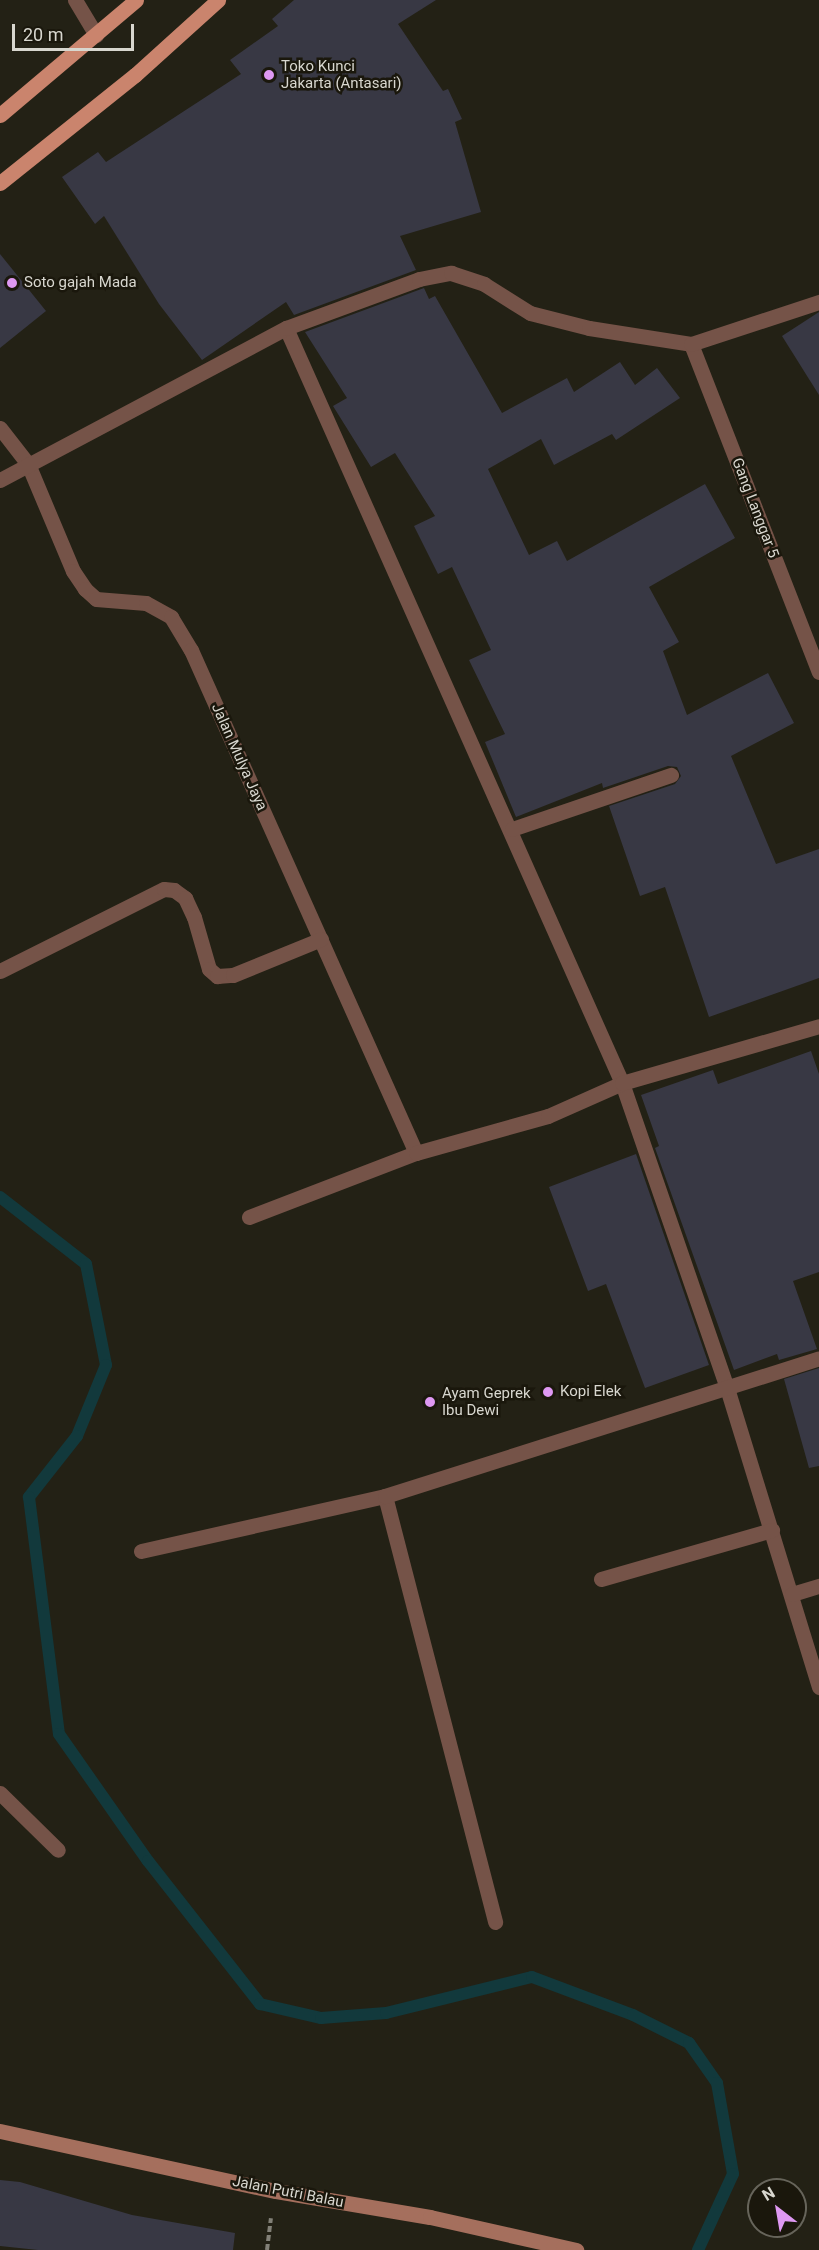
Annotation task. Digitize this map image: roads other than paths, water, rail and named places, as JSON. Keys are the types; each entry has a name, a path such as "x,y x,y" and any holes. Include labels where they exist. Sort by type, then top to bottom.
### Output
{"main road":[{"path":"0,115 136,0"},
{"path":"0,183 95,108 218,0"},
{"name":"Jalan Putri Balau","path":"0,2131 276,2191 430,2217 576,2250"}],"street":[{"path":"75,0 96,35"},
{"path":"0,480 286,328 419,279 451,273 484,284 530,313 589,328 691,344 819,302"},
{"path":"286,328 512,829 622,1083 727,1388 819,1688"},
{"name":"Gang Langgar 5","path":"691,344 819,672"},
{"name":"Jalan Mulya Jaya","path":"0,428 27,464 73,571 85,589 96,599 146,603 171,617 191,650 416,1153"},
{"path":"512,829 671,775"},
{"path":"0,971 164,890 174,890 185,898 194,917 209,969 216,976 233,975 321,939"},
{"path":"249,1217 416,1153 548,1116 622,1083 819,1026"},
{"path":"141,1551 385,1496 819,1358"},
{"path":"385,1496 495,1922"},
{"path":"601,1579 772,1530"},
{"path":"792,1594 819,1586"},
{"path":"0,1793 58,1851"}],"waterway":[{"path":"0,1197 86,1264 106,1365 77,1436 29,1497 59,1734 148,1861 260,2004 321,2018 386,2013 532,1977 633,2015 689,2043 717,2083 733,2174 698,2250"}],"place":[{"name":"Toko Kunci Jakarta (Antasari)","path":"269,75"},
{"name":"Soto gajah Mada","path":"12,283"},
{"name":"Kopi Elek","path":"548,1392"},
{"name":"Ayam Geprek Ibu Dewi","path":"430,1402"}]}
